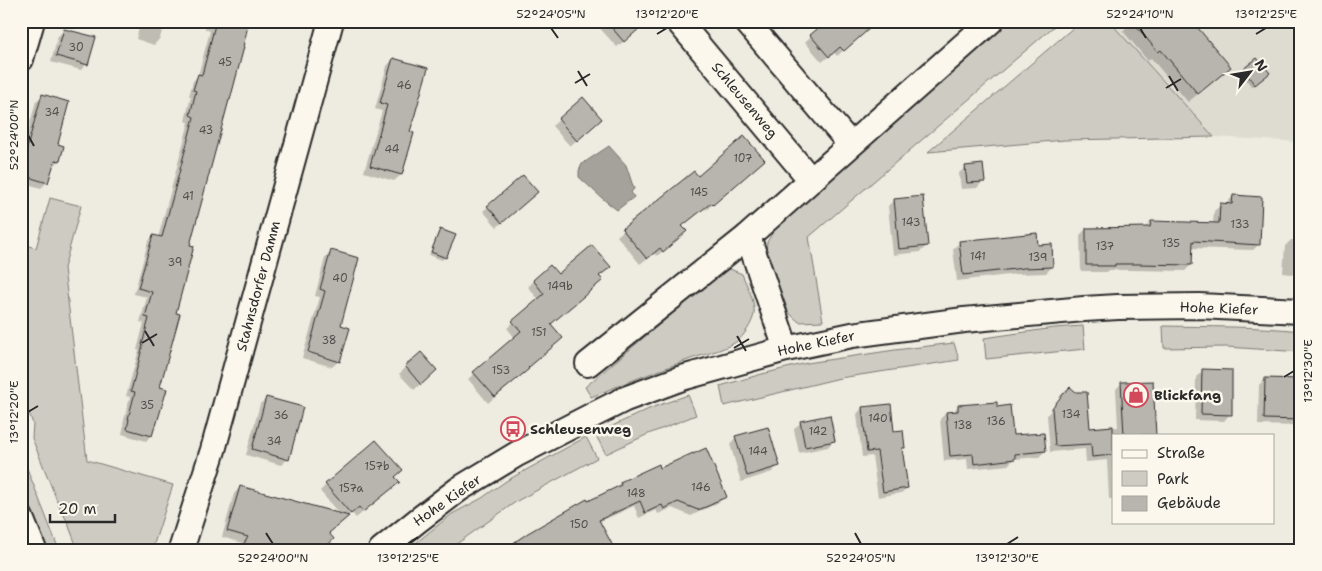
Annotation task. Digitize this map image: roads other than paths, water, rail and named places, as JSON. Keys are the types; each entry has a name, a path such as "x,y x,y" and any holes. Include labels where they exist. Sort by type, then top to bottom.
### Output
{"street":[{"path":"21,58 32,21"},
{"name":"Stahnsdorfer Damm","path":"181,550 213,450 331,21"},
{"name":"Schleusenweg","path":"678,21 811,180"},
{"path":"746,21 850,144"},
{"path":"588,364 748,236 991,21"},
{"path":"748,236 786,349"},
{"name":"Hohe Kiefer","path":"381,550 459,490 517,454 593,415 625,400 682,378 786,349 852,335 936,323 1084,309 1199,306 1301,311"},
{"path":"21,518 34,550"}],"place":[{"name":"Blickfang","path":"1136,395"},
{"name":"Schleusenweg","path":"513,429"}]}
